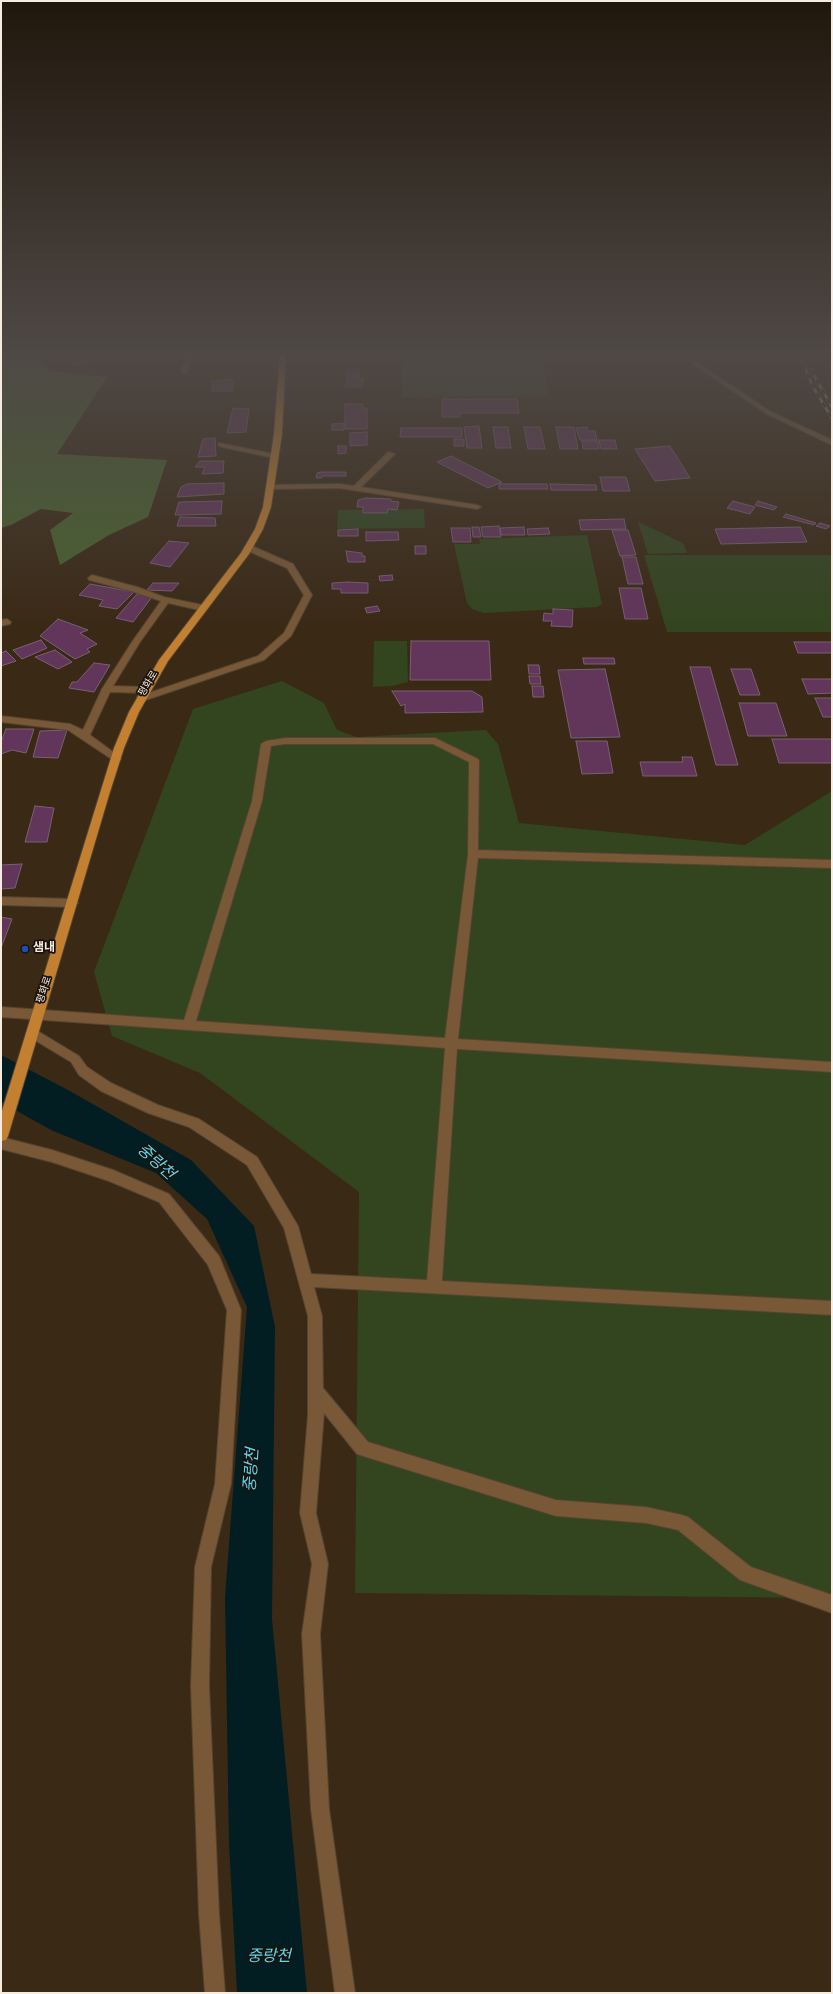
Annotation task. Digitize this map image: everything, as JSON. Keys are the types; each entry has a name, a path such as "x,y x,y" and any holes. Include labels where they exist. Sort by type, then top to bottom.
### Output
{"main road":[{"name":"평화로","path":"4,1118 32,1033 116,759 134,712 145,690 164,660 234,570 259,529 267,507 275,446"},
{"path":"1,1136 4,1118"}],"street":[{"path":"227,446 274,456"},
{"path":"356,488 391,454"},
{"path":"270,486 340,486 477,507"},
{"path":"140,699 261,658 288,634 308,595 290,566 248,548"},
{"path":"92,578 134,589 166,600 204,608"},
{"path":"85,736 107,689 136,642 166,600"},
{"path":"107,689 145,690"},
{"path":"1,719 70,727 116,759"},
{"path":"188,1026 257,801 266,744 285,741 435,741 474,761 473,854 451,1044 434,1286"},
{"path":"473,854 832,864"},
{"path":"1,901 72,903"},
{"path":"1,1012 37,1016 451,1044 832,1067"},
{"path":"32,1033 75,1059 83,1071 106,1087 153,1109 194,1123 252,1161 291,1226 315,1316 316,1415 308,1513 320,1564 311,1634 320,1809 345,1993"},
{"path":"1,1144 52,1156 113,1176 164,1198 214,1261 234,1310 223,1484 203,1567 200,1686 209,1914 215,1993"},
{"path":"306,1280 832,1308"},
{"path":"315,1390 363,1448 556,1508 646,1515 682,1523 746,1574 832,1604"}],"green space":[{"path":"1,446 62,446 57,454 167,460 148,517 109,535 60,565 50,530 73,513 41,509 11,525 1,528"},
{"path":"424,509 425,528 337,529 338,510"},
{"path":"638,522 683,543 687,553 648,554"},
{"path":"587,535 602,604 597,607 484,613 472,609 467,603 454,544 480,544 479,539"},
{"path":"644,555 832,555 832,632 667,632"},
{"path":"374,641 407,641 408,682 392,686 373,687"},
{"path":"282,681 324,703 337,730 357,737 486,730 498,744 519,823 745,845 832,791 832,1598 355,1593 359,1192 200,1073 112,1036 94,972 193,709"}],"water":[{"name":"중랑천","path":"1,1055 68,1090 191,1160 254,1226 275,1327 272,1619 307,1993 237,1993 229,1844 225,1597 247,1307 207,1219 156,1173 51,1130 1,1102"}],"building":[{"path":"201,446 215,446 216,456 198,457"},
{"path":"338,446 346,446 346,453 338,454"},
{"path":"467,446 482,446 482,448 467,448"},
{"path":"496,446 511,446 511,448 496,448"},
{"path":"527,446 544,446 545,449 528,449"},
{"path":"559,446 577,446 578,449 560,449"},
{"path":"583,446 599,446 599,449 583,449"},
{"path":"600,446 616,446 617,449 601,449"},
{"path":"670,446 690,478 655,481 635,449"},
{"path":"451,456 502,482 488,488 437,462"},
{"path":"200,461 224,461 223,473 202,474 205,467 195,467"},
{"path":"346,472 346,476 323,476 321,478 316,478 317,473"},
{"path":"600,477 626,477 630,491 603,491"},
{"path":"224,483 224,494 177,497 181,487 187,484"},
{"path":"499,484 547,484 548,489 499,489"},
{"path":"550,484 596,485 597,490 551,490"},
{"path":"366,498 391,499 391,501 399,502 397,510 388,509 387,513 363,513 363,507 357,507 358,500"},
{"path":"222,501 221,514 175,515 179,502"},
{"path":"733,501 755,507 750,514 727,508"},
{"path":"758,501 777,507 774,510 755,505"},
{"path":"786,514 816,523 814,525 783,517"},
{"path":"180,517 215,518 216,526 177,526"},
{"path":"624,519 626,529 581,530 579,520"},
{"path":"820,523 830,526 826,529 816,526"},
{"path":"499,526 501,537 483,537 481,527"},
{"path":"472,527 479,527 481,537 473,537"},
{"path":"524,527 525,535 501,535 500,528"},
{"path":"800,527 807,542 721,544 715,529"},
{"path":"451,528 470,528 471,542 453,542"},
{"path":"548,528 550,534 528,535 527,529"},
{"path":"358,529 358,536 338,536 338,530"},
{"path":"612,530 628,530 636,555 620,556"},
{"path":"366,532 398,532 399,540 366,541"},
{"path":"169,541 189,543 170,567 150,563"},
{"path":"415,546 426,546 426,554 415,554"},
{"path":"346,551 362,553 362,556 365,556 365,562 348,562"},
{"path":"622,557 636,557 643,584 628,584"},
{"path":"392,575 393,580 380,581 379,576"},
{"path":"153,583 179,583 172,591 147,590"},
{"path":"332,583 368,583 368,593 341,593 341,589 332,589"},
{"path":"90,584 134,592 117,609 99,606 103,600 79,595"},
{"path":"619,588 641,588 648,619 625,619"},
{"path":"137,594 152,597 133,622 116,618"},
{"path":"377,606 380,611 367,613 365,608"},
{"path":"553,609 573,610 572,627 551,626 552,621 543,621 544,613 553,614"},
{"path":"58,619 88,630 80,633 97,644 87,649 90,652 75,659 40,636"},
{"path":"41,640 47,648 22,659 13,650"},
{"path":"411,641 489,641 491,680 410,680"},
{"path":"794,642 832,642 832,653 798,653"},
{"path":"55,650 72,662 58,669 35,657"},
{"path":"6,651 16,661 1,666 1,653"},
{"path":"583,658 614,658 615,664 584,664"},
{"path":"94,663 110,665 94,692 69,688 72,682 77,682"},
{"path":"528,665 539,665 540,674 529,674"},
{"path":"690,667 710,667 738,765 716,765"},
{"path":"605,669 620,737 571,738 558,670"},
{"path":"731,669 751,669 760,695 740,695"},
{"path":"529,676 540,676 541,684 530,684"},
{"path":"802,679 832,679 832,693 808,694"},
{"path":"532,686 543,686 544,697 533,697"},
{"path":"392,691 472,691 482,697 483,712 405,713 405,704 401,706"},
{"path":"815,698 832,698 832,717 823,717"},
{"path":"739,703 776,703 787,736 748,736"},
{"path":"6,729 34,729 26,753 12,750 1,754 1,742"},
{"path":"67,730 58,758 33,757 40,731"},
{"path":"772,739 832,739 832,763 779,763"},
{"path":"576,741 607,741 613,773 582,774"},
{"path":"682,757 692,757 697,776 643,776 640,762 683,762"},
{"path":"35,806 54,808 47,842 25,842"},
{"path":"22,864 15,888 1,889 1,865"},
{"path":"1,917 12,919 1,948"}],"place":[{"name":"샘내","path":"25,949"}]}
